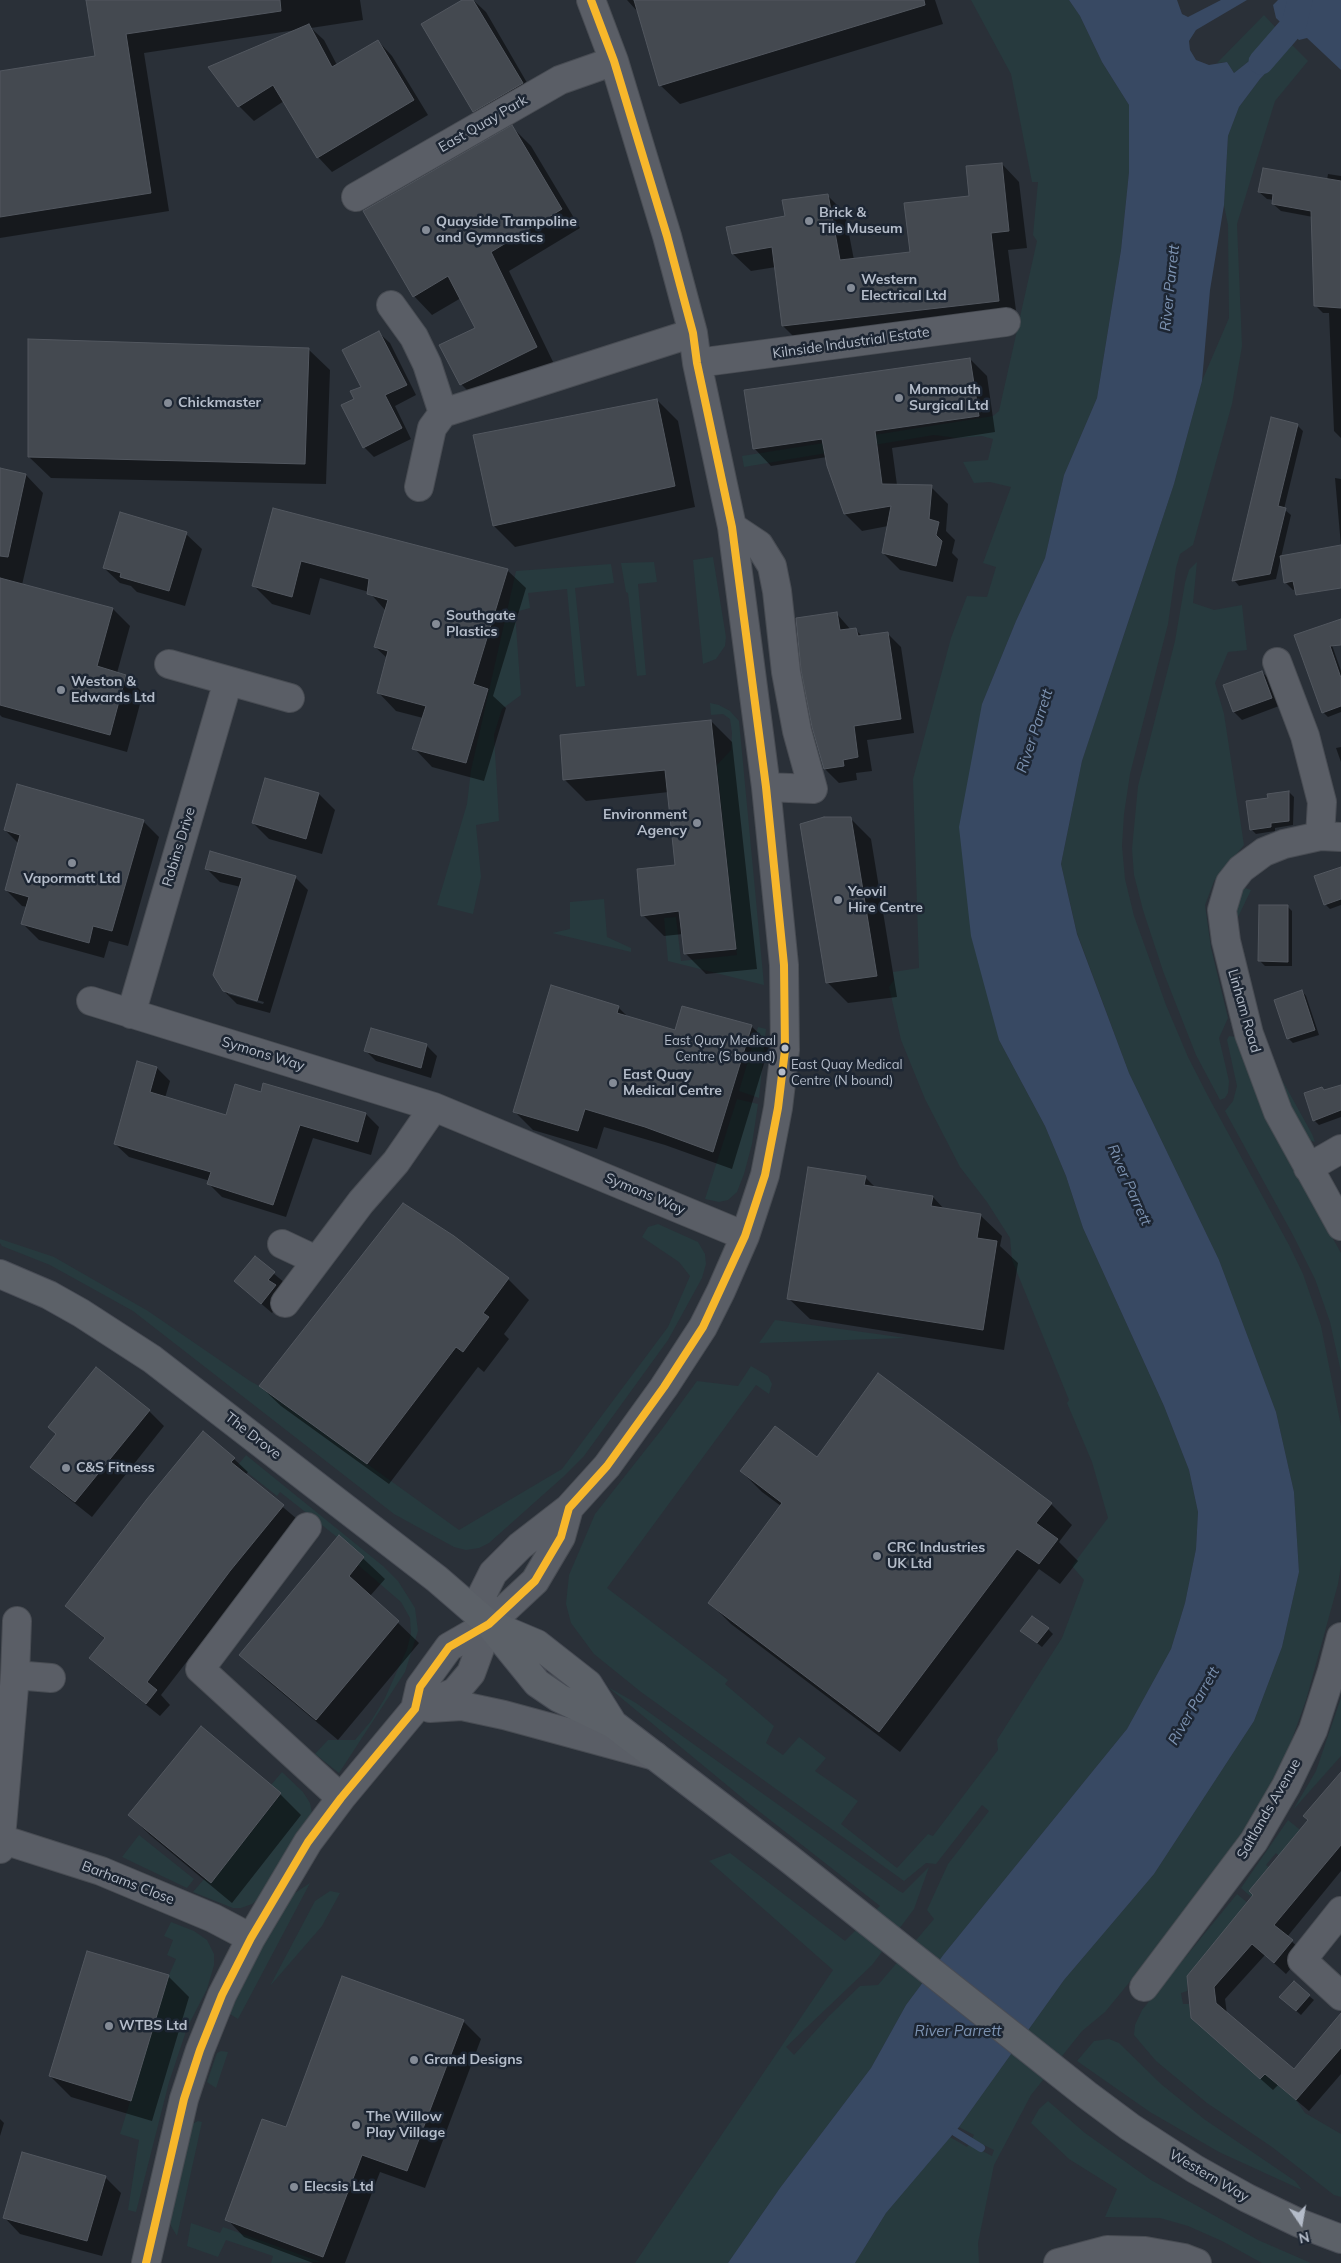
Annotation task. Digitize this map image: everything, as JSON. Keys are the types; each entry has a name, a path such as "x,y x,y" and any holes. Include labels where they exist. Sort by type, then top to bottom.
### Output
{"main road":[{"name":"The Drove","path":"0,1274 73,1308 111,1330 152,1359 429,1572 489,1624 536,1684 559,1698 613,1724 857,1914"},
{"name":"Western Way","path":"857,1914 1086,2095 1164,2150 1223,2185 1298,2223 1341,2239"}],"street":[{"path":"489,1624 482,1595 492,1573 520,1546 569,1508 607,1466 664,1387 703,1327 722,1291 745,1236 765,1175 778,1108 785,1050 784,965 766,788 732,528 697,363 693,333 667,236 614,62 591,0"},
{"name":"East Quay Park","path":"356,197 560,80 614,62"},
{"path":"391,305 414,337 427,364 443,413"},
{"name":"Kilnside Industrial Estate","path":"697,363 1006,322"},
{"path":"420,487 432,428 443,413 693,333"},
{"path":"732,528 759,545 772,566 777,591 786,672 797,731 813,789 766,788"},
{"name":"Linham Road","path":"1277,662 1305,736 1330,836 1284,844 1264,852 1241,869 1230,883 1222,910 1226,942 1248,1034 1278,1112 1341,1226"},
{"path":"169,664 290,698"},
{"name":"Robins Drive","path":"130,1014 228,681"},
{"name":"Symons Way","path":"91,1001 434,1107 745,1236"},
{"path":"286,1303 316,1260 361,1202 396,1162 434,1107"},
{"path":"1308,1168 1341,1149"},
{"path":"282,1244 316,1260"},
{"path":"146,2263 184,2099 200,2050 222,1995 251,1938 308,1842 341,1798 415,1709 420,1686 449,1647 489,1624 535,1581 561,1537 569,1508"},
{"path":"307,1527 200,1669 341,1798"},
{"name":"Barhams Close","path":"17,1621 15,1675 1,1844 101,1871 213,1918 251,1938"},
{"name":"Saltlands Avenue","path":"1144,1987 1254,1841 1286,1786 1313,1730 1341,1637"},
{"path":"15,1675 51,1678"},
{"path":"415,1709 462,1706 504,1714 655,1756"},
{"path":"1341,1911 1302,1960 1341,1996"},
{"path":"1058,2263 1106,2250 1144,2251 1184,2258 1197,2263"}],"green space":[{"path":"971,0 1069,0 1080,16 1102,62 1129,105 1129,172 1121,250 1097,398 1064,475 1045,558 1016,621 982,704 999,1040 1045,1126 1066,1176 1083,1228 1164,1406 1189,1470 1198,1512 1196,1549 1185,1603 1171,1649 1127,1729 944,1954 906,2005 871,2068 780,2188 728,2263 635,2263 833,1970 709,1861 730,1853 845,1941 880,1906 751,1805 608,1687 636,1703 899,1891 903,1893 929,1867 914,1909 872,1965 786,2047 794,2055 829,2016 860,1986 878,1985 934,1919 927,1910 948,1864 989,1811 982,1805 936,1864 926,1863 904,1881 641,1692 594,1654 571,1623 566,1604 569,1575 595,1514 697,1381 738,1386 751,1366 768,1376 772,1384 769,1394 756,1385 607,1588 728,1680 725,1684 774,1726 766,1743 783,1755 799,1737 826,1758 815,1771 858,1801 841,1824 897,1868 928,1834 933,1836 998,1750 997,1740 1062,1638 1084,1580 1072,1566 1108,1518 1092,1462 1067,1403 1069,1400 1012,1260 1010,1238 987,1202 960,1167 925,1099 901,1040 889,987 894,980 893,972 919,968 913,779 951,638 967,596 987,597 996,567 983,563 1011,487 990,482 974,483 963,462 988,460 993,439 982,436 956,438 934,435 744,467 742,456 993,416 999,411 1037,241 1033,235 1038,182 1032,182 1011,74"},
{"path":"1264,15 1277,29 1258,54 1234,73 1227,62 1217,63"},
{"path":"1292,45 1308,61 1275,101 1237,224 1242,346 1232,404 1193,545 1180,554 1176,568 1168,624 1130,774 1124,814 1122,846 1125,879 1134,916 1166,1005 1188,1057 1209,1098 1289,1245 1303,1274 1321,1326 1341,1426 1341,1565 1338,1584 1306,1700 1281,1770 1253,1818 1156,1950 1105,2012 1082,2031 1031,2095 994,2165 978,2243 979,2263 855,2263 886,2213 950,2137 967,2147 969,2144 992,2156 994,2150 972,2139 974,2135 959,2127 1064,1980 1154,1874 1254,1721 1282,1647 1299,1572 1294,1492 1276,1412 1219,1260 1129,1073 1077,933 1061,864 1082,761 1174,484 1202,381 1229,318 1228,225 1224,205 1228,136 1239,107 1260,79"},
{"path":"713,557 726,637 725,646 716,659 703,664 693,560"},
{"path":"654,562 657,582 638,584 646,675 637,676 628,593 626,592 621,563"},
{"path":"1197,562 1193,603 1214,610 1242,605 1247,650 1228,652 1215,683 1224,714 1244,845 1214,881 1205,905 1211,948 1228,1018 1219,1038 1229,1081 1228,1093 1225,1098 1220,1100 1196,1055 1163,971 1143,910 1134,875 1132,849 1138,786 1175,641 1185,583 1189,570"},
{"path":"611,564 614,583 575,588 585,686 576,687 567,589 528,593 530,608 515,612 521,695 502,709 494,735 499,821 476,825 481,877 473,914 437,905 467,804 471,770 516,571"},
{"path":"710,703 730,711 739,721 764,985 668,961 664,918 676,917 681,961 737,955 717,765 731,750 732,733 730,719 723,714 711,715"},
{"path":"1242,887 1251,890 1238,917 1237,932 1233,904"},
{"path":"604,899 607,937 631,948 631,952 552,933 570,929 570,902"},
{"path":"758,1027 766,1029 759,1098 739,1091"},
{"path":"1229,1036 1236,1037 1274,1130 1341,1253 1341,1372 1330,1322 1315,1279 1225,1111 1233,1101 1237,1086 1227,1040"},
{"path":"1276,1069 1315,1142 1309,1140 1295,1121"},
{"path":"737,1099 758,1104 752,1144 744,1174 737,1192 728,1200 719,1202 705,1199"},
{"path":"658,1224 698,1242 705,1254 706,1264 702,1278 668,1340 584,1456 489,1543 479,1548 466,1550 454,1547 394,1514 133,1311 50,1265 2,1246 0,1243 0,1239 54,1257 148,1311 259,1386 459,1530 562,1469 668,1327 690,1276 679,1262 642,1237 648,1227"},
{"path":"775,1320 906,1338 759,1343"},
{"path":"246,1455 383,1566 398,1581 415,1608 418,1631 405,1672 339,1773 315,1754 328,1740 355,1740 371,1721 385,1698 407,1649 411,1633 410,1618 401,1602 358,1565 364,1557 339,1535 337,1537 280,1492 277,1496 238,1465"},
{"path":"1341,1698 1341,1756 1293,1810 1316,1771"},
{"path":"282,1772 303,1792 310,1803 312,1813 259,1898 252,1904 241,1908 233,1908 193,1892 205,1878 211,1883 281,1794 271,1785"},
{"path":"1288,1820 1332,1856 1330,1858 1279,1856 1276,1853 1266,1865 1269,1867 1249,1891 1281,1917 1278,1920 1241,1888"},
{"path":"139,1835 194,1879 187,1888 122,1857"},
{"path":"310,1883 238,2019 230,2014 230,2012 263,1945 292,1895"},
{"path":"330,1891 340,1893 322,1926 270,1986 315,1901"},
{"path":"1237,1894 1275,1926 1273,1928 1245,1905 1187,1976 1187,1991 1181,1993 1183,2004 1189,2004 1191,2018 1260,2079 1265,2074 1296,2100 1305,2113 1341,2134 1341,2197 1334,2195 1272,2147 1207,2103 1156,2061 1134,2035 1135,2025 1142,2010"},
{"path":"171,1922 194,1931 207,1940 214,1954 214,1965 207,1989 187,2028 169,2082 136,2212 128,2210 139,2140 120,2134 169,1975 176,1959 167,1955 173,1940 164,1936"},
{"path":"1109,2039 1119,2043 1161,2084 1204,2119 1295,2181 1302,2190 1219,2152 1150,2112 1077,2061 1094,2041"},
{"path":"221,2051 228,2052 216,2088 207,2082 217,2053"},
{"path":"1048,2101 1085,2133 1151,2180 1258,2240 1311,2263 1262,2263 1222,2241 1188,2226 1160,2218 1105,2217 1117,2189 1069,2159 1031,2123 1039,2109"},
{"path":"198,2121 202,2122 177,2236 171,2226 170,2217 192,2124"},
{"path":"191,2223 220,2233 223,2227 321,2262 271,2263 273,2256 226,2240 218,2257 187,2246"}],"water":[{"name":"River Parrett","path":"1069,0 1177,0 1182,14 1188,17 1221,0 1247,0 1196,30 1189,41 1190,50 1196,60 1209,65 1227,62 1234,73 1258,54 1277,29 1292,45 1260,79 1239,107 1228,136 1224,205 1210,290 1202,381 1174,484 1082,761 1061,864 1077,934 1129,1073 1219,1260 1276,1412 1294,1492 1299,1572 1282,1647 1254,1721 1154,1874 1064,1980 959,2127 886,2213 855,2263 728,2263 780,2188 871,2068 906,2005 944,1954 1127,1729 1171,1649 1185,1603 1196,1549 1198,1512 1189,1470 1164,1406 1083,1228 1066,1176 1045,1126 999,1040 971,936 959,827 982,704 1016,621 1045,558 1064,475 1097,398 1121,250 1129,172 1129,105 1102,62 1080,16"},
{"path":"1278,0 1341,0 1341,70 1307,38 1299,40 1276,18 1273,5"}],"building":[{"path":"86,0 280,0 281,11 126,34 151,193 0,217 0,71 95,56"},
{"path":"462,0 473,0 523,83 473,112 421,24"},
{"path":"634,0 924,0 925,5 659,86"},
{"path":"309,24 332,67 378,40 414,100 317,158 273,85 238,107 208,67"},
{"path":"512,125 562,209 491,252 537,347 460,385 439,345 475,328 448,276 413,297 363,211"},
{"path":"1002,163 1009,231 991,233 999,301 782,326 772,247 732,254 726,227 785,216 782,200 828,194 840,260 910,252 904,203 969,196 966,166"},
{"path":"1263,168 1341,181 1341,308 1314,306 1311,211 1272,204 1273,194 1258,192"},
{"path":"379,331 407,385 385,395 402,428 363,448 341,405 354,399 350,391 361,387 342,350"},
{"name":"Chickmaster","path":"28,339 309,348 305,464 28,457"},
{"path":"970,358 979,416 875,431 882,484 932,485 929,519 939,522 936,535 942,541 936,566 882,553 891,506 844,514 827,466 822,439 753,449 744,390"},
{"path":"657,399 675,486 493,526 473,435"},
{"path":"1271,417 1298,424 1278,506 1286,508 1270,574 1232,581"},
{"path":"0,468 26,474 8,557 0,556"},
{"path":"273,508 508,569 473,684 488,689 466,763 412,749 426,706 377,693 388,651 374,647 388,600 367,594 369,579 301,561 292,597 252,586"},
{"path":"120,512 187,532 169,591 120,577 121,573 103,568"},
{"path":"1341,545 1341,588 1296,595 1293,581 1284,583 1280,556"},
{"path":"0,578 113,608 97,666 126,675 110,735 0,705"},
{"path":"837,612 840,630 856,628 858,636 888,632 901,719 854,726 858,757 843,760 844,766 824,769 812,727 801,670 796,618"},
{"path":"1341,619 1341,645 1330,646 1341,678 1341,706 1322,713 1294,635"},
{"path":"1262,671 1272,698 1233,712 1223,685"},
{"name":"Environment Agency","path":"711,720 736,949 684,954 679,911 641,916 637,869 675,865 665,770 563,780 560,735"},
{"path":"265,778 319,793 306,839 252,823"},
{"name":"Vapormatt Ltd","path":"17,784 144,820 112,931 93,926 89,943 21,924 29,897 5,890 20,835 4,830"},
{"path":"1289,791 1289,821 1271,823 1271,827 1250,830 1246,801 1268,798 1267,794"},
{"name":"Yeovil Hire Centre","path":"824,817 851,817 877,976 826,983 800,824"},
{"path":"210,851 296,876 257,1001 223,991 213,975 242,878 205,869"},
{"path":"1341,867 1341,899 1324,905 1314,876"},
{"path":"1259,905 1288,905 1288,962 1258,961"},
{"name":"East Quay Medical Centre","path":"551,985 619,1006 617,1013 675,1030 682,1006 752,1025 713,1152 645,1127 585,1109 578,1131 513,1112"},
{"path":"1302,990 1315,1030 1287,1039 1274,1000"},
{"path":"371,1028 427,1044 421,1068 364,1051"},
{"path":"137,1061 157,1067 150,1092 226,1115 235,1084 261,1092 263,1083 366,1113 358,1142 300,1125 273,1205 207,1184 211,1172 114,1144"},
{"path":"1341,1085 1341,1110 1313,1121 1304,1093 1322,1087 1324,1090"},
{"path":"808,1167 866,1176 864,1185 933,1196 931,1206 981,1214 977,1238 997,1241 983,1330 787,1299"},
{"path":"403,1203 454,1236 509,1278 483,1313 489,1317 463,1352 456,1347 367,1464 259,1386"},
{"path":"255,1256 275,1272 268,1280 276,1285 261,1304 234,1281"},
{"path":"96,1367 150,1410 75,1502 30,1467 56,1434 48,1427"},
{"name":"CRC Industries UK Ltd","path":"878,1373 1052,1503 1036,1523 1058,1539 1039,1564 1017,1549 879,1732 708,1603 782,1503 740,1471 775,1426 817,1457"},
{"path":"203,1431 235,1458 231,1462 284,1505 230,1571 147,1682 157,1690 146,1704 89,1658 105,1638 65,1606 147,1499"},
{"path":"339,1535 364,1557 349,1576 399,1621 316,1720 239,1655"},
{"path":"1032,1616 1049,1628 1037,1643 1020,1631"},
{"path":"201,1726 281,1793 211,1883 128,1815"},
{"path":"1341,1772 1341,1845 1274,1925 1293,1940 1274,1963 1252,1944 1214,1987 1216,2003 1294,2069 1341,2013 1341,2048 1296,2100 1265,2074 1260,2079 1191,2018 1187,1976 1253,1895 1249,1891 1308,1820 1303,1816"},
{"name":"WTBS Ltd","path":"87,1951 169,1975 131,2101 49,2076"},
{"path":"342,1976 464,2020 407,2171 362,2155 323,2257 225,2220 262,2119 286,2127"},
{"path":"1294,1981 1310,1995 1296,2011 1279,1997"},
{"path":"22,2152 106,2176 87,2241 3,2218"}],"waterway":[{"path":"1261,62 1294,24 1300,0"},
{"path":"955,2132 981,2148"}],"transit line":[{"path":"146,2263 184,2099 200,2050 222,1995 251,1938 308,1842 341,1798 415,1709 420,1687 449,1647 489,1624 535,1581 561,1537 569,1508 607,1466 664,1387 703,1327 745,1236 765,1175 778,1108 785,1050 784,965 766,787 732,527 697,363 693,333 667,236 614,61 591,0"}],"place":[{"name":"Brick & Tile Museum","path":"809,221"},
{"name":"Quayside Trampoline and Gymnastics","path":"426,230"},
{"name":"Western Electrical Ltd","path":"851,288"},
{"name":"Monmouth Surgical Ltd","path":"899,398"},
{"name":"Chickmaster","path":"168,403"},
{"name":"Southgate Plastics","path":"436,624"},
{"name":"Weston & Edwards Ltd","path":"61,690"},
{"name":"Environment Agency","path":"697,823"},
{"name":"Vapormatt Ltd","path":"72,863"},
{"name":"Yeovil Hire Centre","path":"838,900"},
{"name":"East Quay Medical Centre (S bound)","path":"785,1048"},
{"name":"East Quay Medical Centre (N bound)","path":"782,1072"},
{"name":"East Quay Medical Centre","path":"613,1083"},
{"name":"C&S Fitness","path":"66,1468"},
{"name":"CRC Industries UK Ltd","path":"877,1556"},
{"name":"WTBS Ltd","path":"109,2026"},
{"name":"Grand Designs","path":"414,2060"},
{"name":"The Willow Play Village","path":"356,2125"},
{"name":"Elecsis Ltd","path":"294,2187"}]}
